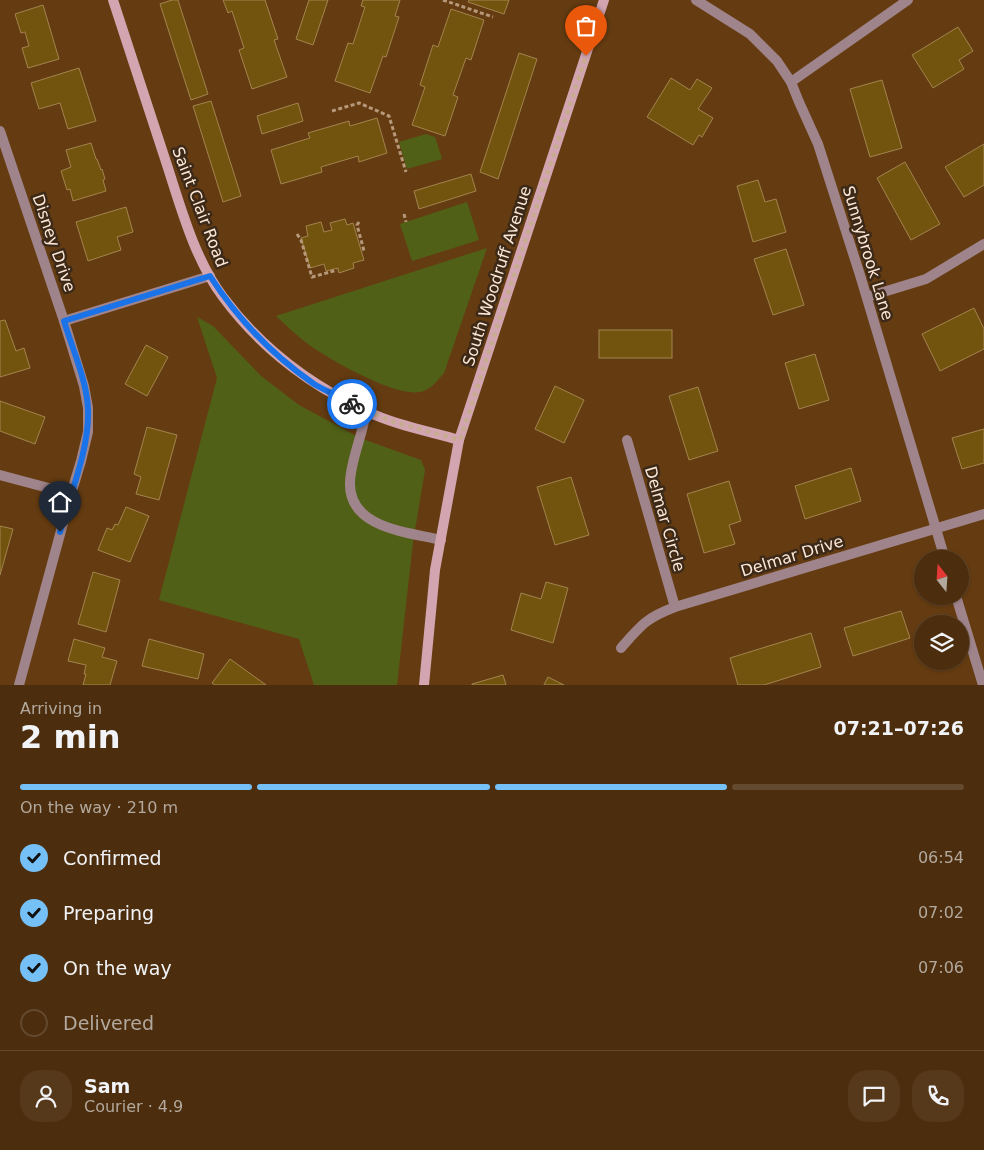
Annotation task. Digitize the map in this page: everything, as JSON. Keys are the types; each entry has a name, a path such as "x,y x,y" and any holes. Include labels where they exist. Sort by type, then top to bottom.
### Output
{"main road":[{"name":"Saint Clair Road","path":"113,0 180,205 210,276 222,296 282,360 316,384 366,411 394,422 460,440"},
{"name":"South Woodruff Avenue","path":"424,685 435,570 460,440 604,0"}],"street":[{"name":"Sunnybrook Lane","path":"696,0 750,34 777,61 791,82 818,144 867,297 942,550"},
{"path":"791,82 908,0"},
{"name":"Disney Drive","path":"0,131 64,321 84,386 88,408 88,432 81,461 19,685"},
{"path":"867,297 926,279 984,244"},
{"path":"64,321 210,276"},
{"path":"366,411 350,482 351,499 372,522 441,540"},
{"name":"Delmar Circle","path":"627,440 675,607"},
{"path":"0,475 71,494"},
{"name":"Delmar Drive","path":"622,648 643,622 658,613 984,514"},
{"path":"959,605 983,685"}],"path":[{"path":"443,0 492,17"},
{"path":"332,111 360,103 389,116 406,172"},
{"path":"404,214 406,222"},
{"path":"360,222 357,225 364,251"},
{"path":"297,234 301,240 312,277 337,270"}],"green space":[{"path":"426,134 435,137 442,159 407,169 399,142"},
{"path":"467,202 479,240 412,261 400,224"},
{"path":"487,248 444,373 434,385 424,391 409,392 395,389 363,376 308,344 276,316"},
{"path":"197,317 213,326 261,376 299,405 360,438 421,460 425,470 413,542 397,685 314,685 299,639 159,600 217,378"}],"building":[{"path":"178,0 208,94 191,100 160,4"},
{"path":"223,0 265,0 278,39 274,40 287,77 252,89 239,50 244,48 232,11 228,13"},
{"path":"309,0 328,0 313,45 296,39"},
{"path":"363,0 400,0 395,16 399,17 386,57 383,56 370,93 335,81 348,43 353,44 365,7 361,6"},
{"path":"469,0 509,0 504,14 468,2"},
{"path":"43,5 59,59 28,68 22,48 29,46 25,32 21,33 15,14"},
{"path":"451,9 484,20 471,60 466,58 453,95 458,97 445,136 412,125 425,87 420,85 433,45 438,47"},
{"path":"958,27 973,51 959,60 964,69 933,88 912,55"},
{"path":"519,53 537,59 498,179 480,172"},
{"path":"79,68 96,121 68,129 60,103 39,109 31,83"},
{"path":"671,78 690,90 697,79 712,88 698,109 713,118 702,137 699,135 693,145 647,117"},
{"path":"882,80 902,148 870,157 850,89"},
{"path":"211,101 241,196 223,202 193,106"},
{"path":"298,103 303,121 262,134 257,116"},
{"path":"377,118 387,153 359,162 358,156 321,167 322,172 281,184 271,150 310,138 308,133 349,121 350,126"},
{"path":"91,143 96,159 102,169 106,191 73,201 70,189 67,190 61,171 71,167 66,150"},
{"path":"984,144 984,185 964,197 945,167"},
{"path":"905,162 940,224 911,240 877,178"},
{"path":"471,174 476,191 419,209 414,191"},
{"path":"758,180 765,202 776,199 786,232 753,242 737,186"},
{"path":"126,207 133,232 117,237 121,250 88,261 76,222"},
{"path":"345,219 347,225 353,223 364,260 353,263 354,268 339,273 338,268 326,271 324,264 310,268 301,238 308,236 306,226 321,222 324,232 332,230 330,223"},
{"path":"786,249 804,305 773,315 754,259"},
{"path":"974,308 984,329 984,349 940,371 922,334"},
{"path":"5,320 16,351 24,348 30,368 0,377 0,321"},
{"path":"599,330 672,330 672,358 599,358"},
{"path":"146,345 168,357 147,396 125,384"},
{"path":"815,354 829,400 799,409 785,363"},
{"path":"555,386 584,400 564,443 535,429"},
{"path":"698,387 718,451 689,460 669,396"},
{"path":"0,401 45,417 35,444 0,431"},
{"path":"147,427 177,435 159,500 136,494 141,477 134,474"},
{"path":"984,429 984,463 962,469 952,438"},
{"path":"851,468 861,501 805,519 795,486"},
{"path":"571,477 589,535 555,545 537,487"},
{"path":"729,481 741,521 729,525 735,544 704,553 687,494"},
{"path":"126,507 149,516 130,562 98,550 107,528 112,530 115,524 118,525"},
{"path":"0,526 13,529 0,575"},
{"path":"93,572 120,580 106,632 78,624"},
{"path":"546,582 568,588 553,643 511,630 521,593 541,599"},
{"path":"901,611 910,638 853,656 844,628"},
{"path":"811,633 821,667 764,685 738,685 730,658"},
{"path":"74,639 105,648 102,657 117,661 110,685 83,685 86,665 68,661"},
{"path":"149,639 204,654 198,679 142,666"},
{"path":"230,659 266,685 215,685 212,683"},
{"path":"503,675 506,685 472,685 472,684"},
{"path":"548,677 564,685 544,685"}],"way so far":[{"path":"352,404 394,422 460,440 482,368 586,56"}],"route":[{"path":"60,532 88,432 88,408 84,386 64,321 210,276 222,296 262,341 282,360 316,384 352,404"}]}
